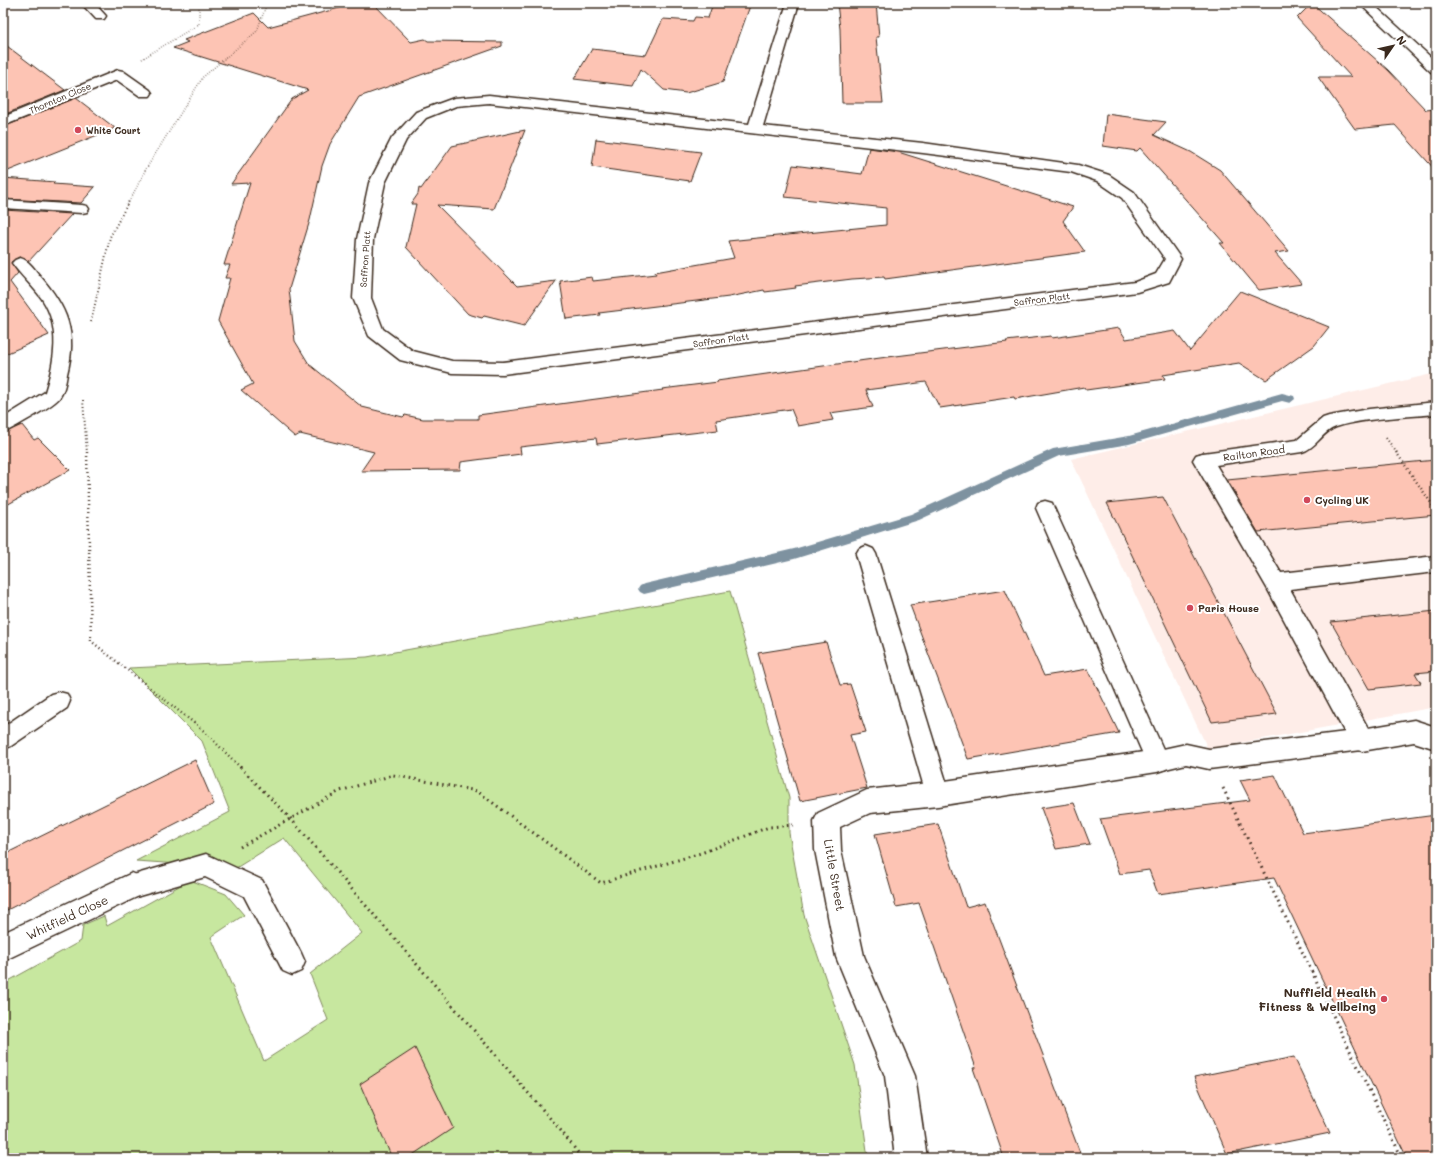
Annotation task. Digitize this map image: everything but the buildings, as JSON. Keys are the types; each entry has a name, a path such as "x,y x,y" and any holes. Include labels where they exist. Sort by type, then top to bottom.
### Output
{"street":[{"path":"755,129 793,3"},
{"path":"1365,3 1436,69"},
{"path":"118,74 144,93"},
{"name":"Thornton Close","path":"3,122 118,74"},
{"name":"Saffron Platt","path":"489,99 755,129 923,148 1073,168 1103,178 1128,196 1173,259 1163,278 1137,287 820,326 503,368 452,367 407,356 375,332 362,298 365,239 377,183 399,138 421,115 454,102 489,99"},
{"name":"Railton Road","path":"1203,460 1275,582 1362,740"},
{"path":"1275,582 1436,564"},
{"path":"1362,740 1414,731 1436,738"},
{"path":"827,821 867,802 938,794 1157,761"},
{"name":"Little Street","path":"827,821 828,850 850,957 900,1076 911,1158"},
{"name":"Whitfield Close","path":"3,947 132,886"}],"lane":[{"path":"87,3 100,16"},
{"path":"3,204 82,209"},
{"path":"3,426 52,395 63,362 63,330 52,301 20,263"},
{"name":"Railton Road","path":"1203,460 1302,446 1328,422 1369,415 1436,408"},
{"path":"1045,508 1157,761 1186,754 1209,759 1362,740"},
{"path":"866,554 938,794"},
{"path":"3,739 59,701"},
{"path":"132,886 206,865 253,888 292,962"}],"path":[{"path":"118,74 199,24 199,3"},
{"path":"89,329 110,237 146,169 203,77 257,30 266,3"},
{"path":"83,397 89,472 91,641 204,731 291,819 562,1132 582,1158"},
{"path":"1369,415 1436,510"},
{"path":"1209,759 1402,1158"},
{"path":"206,865 340,791 393,775 476,791 601,883 701,853 769,827 827,821"}],"shaded area":[{"path":"1436,373 1436,707 1208,749 1071,459"}],"green space":[{"path":"730,591 789,798 789,833 804,915 855,1065 868,1158 3,1158 3,984 81,941 83,925 104,916 107,926 190,880 226,894 244,915 211,937 264,1061 328,1020 310,974 362,933 284,838 236,868 136,861 230,812 202,741 129,668 367,657"}],"waterway":[{"path":"644,589 794,554 915,517 1057,452 1129,440 1282,397 1290,399"}],"place":[{"name":"White Court","path":"78,130"},
{"name":"Cycling UK","path":"1307,500"},
{"name":"Paris House","path":"1190,608"},
{"name":"Nuffield Health Fitness & Wellbeing","path":"1384,999"}]}
